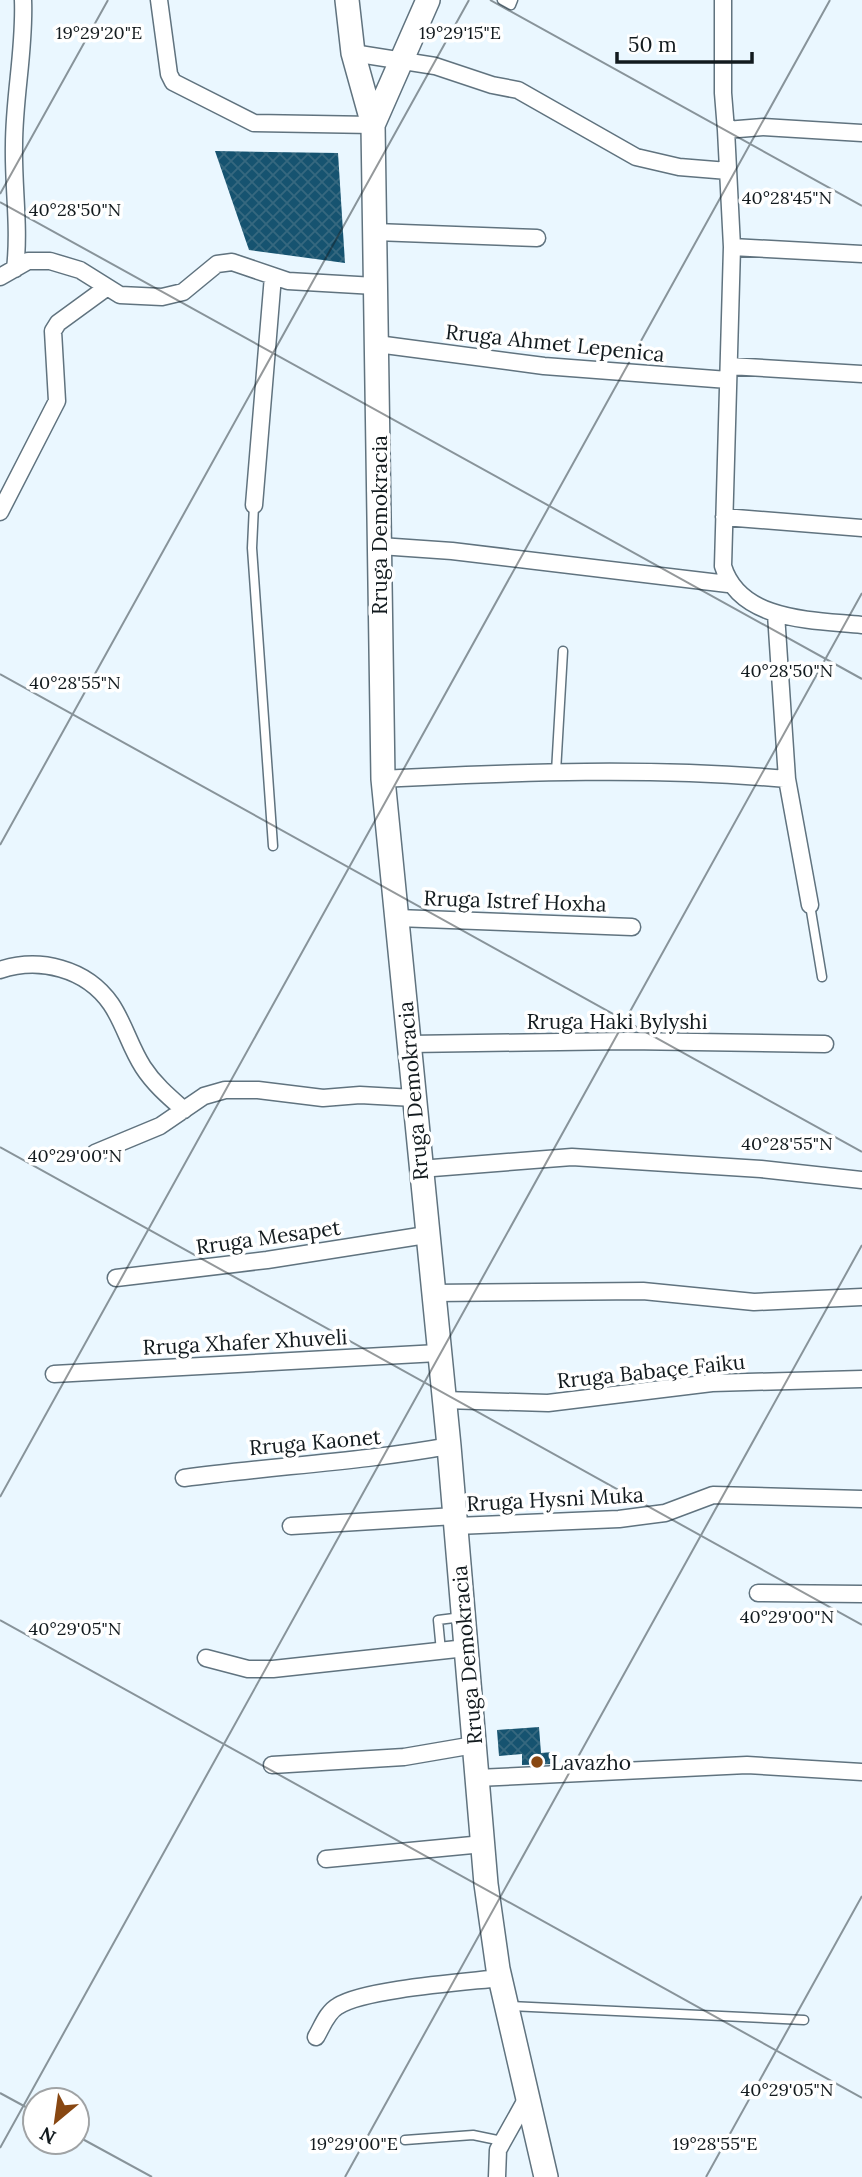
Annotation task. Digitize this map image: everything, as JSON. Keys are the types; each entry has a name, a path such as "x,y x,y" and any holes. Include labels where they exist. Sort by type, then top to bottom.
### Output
{"main road":[{"name":"Rruga Demokracia","path":"347,0 353,53 373,125 383,779 431,1293 449,1446 483,1844 500,1978 546,2177"},
{"path":"373,125 428,0"}],"street":[{"path":"15,269 18,216 13,144 24,36 23,0"},
{"path":"159,0 169,74 173,82 254,123 373,125"},
{"path":"723,0 723,93 732,247 723,566 728,584"},
{"path":"353,53 403,60 518,90 636,157 679,167 728,171"},
{"path":"726,130 763,127 862,133"},
{"path":"375,232 537,238"},
{"path":"732,247 862,254"},
{"path":"0,277 28,261 65,263 120,295 162,297 183,292 217,264 232,262 273,276 311,284 375,286"},
{"path":"254,505 273,276"},
{"path":"0,512 57,401 52,331 58,323 106,288"},
{"name":"Rruga Ahmet Lepenica","path":"377,344 544,366 729,373 862,374"},
{"path":"724,517 862,528"},
{"path":"380,546 452,551 728,584 749,601 776,614 862,625"},
{"path":"776,614 787,779 810,905"},
{"path":"383,779 556,772 666,771 787,779"},
{"name":"Rruga Istref Hoxha","path":"397,918 632,927"},
{"path":"0,970 16,965 43,964 67,970 94,987 111,1004 150,1077 184,1110"},
{"name":"Rruga Haki Bylyshi","path":"409,1044 627,1041 825,1044"},
{"path":"95,1153 160,1126 204,1096 225,1090 258,1090 323,1098 360,1095 414,1098"},
{"path":"420,1169 572,1157 735,1167 862,1180"},
{"name":"Rruga Mesapet","path":"116,1278 267,1260 426,1235"},
{"path":"431,1293 631,1290 754,1302 862,1297"},
{"name":"Rruga Xhafer Xhuveli","path":"54,1374 438,1353"},
{"name":"Rruga Babaçe Faiku","path":"444,1400 548,1403 712,1384 862,1379"},
{"name":"Rruga Kaonet","path":"184,1478 303,1463 360,1461 449,1446"},
{"name":"Rruga Hysni Muka","path":"291,1526 619,1519 665,1513 713,1495 862,1499"},
{"path":"758,1593 862,1594"},
{"path":"206,1658 248,1670 466,1648"},
{"path":"272,1765 404,1757 474,1745"},
{"path":"477,1778 747,1765 862,1772"},
{"path":"326,1859 483,1844"},
{"path":"316,2037 335,2007 346,2001 385,1993 500,1978"},
{"path":"497,2177 496,2159 502,2141 527,2098"}],"lane":[{"path":"502,0 510,5 513,0"},
{"path":"254,505 253,561 273,846"},
{"path":"556,772 563,651"},
{"path":"810,905 822,977"},
{"path":"441,1651 438,1620 462,1617"},
{"path":"506,2006 804,2020"},
{"path":"405,2140 473,2135 502,2141"}],"building":[{"path":"215,151 338,153 345,263 249,250"},
{"path":"539,1727 541,1753 552,1752 553,1764 522,1765 522,1754 499,1756 497,1730"}],"place":[{"name":"Lavazho","path":"537,1762"}]}
